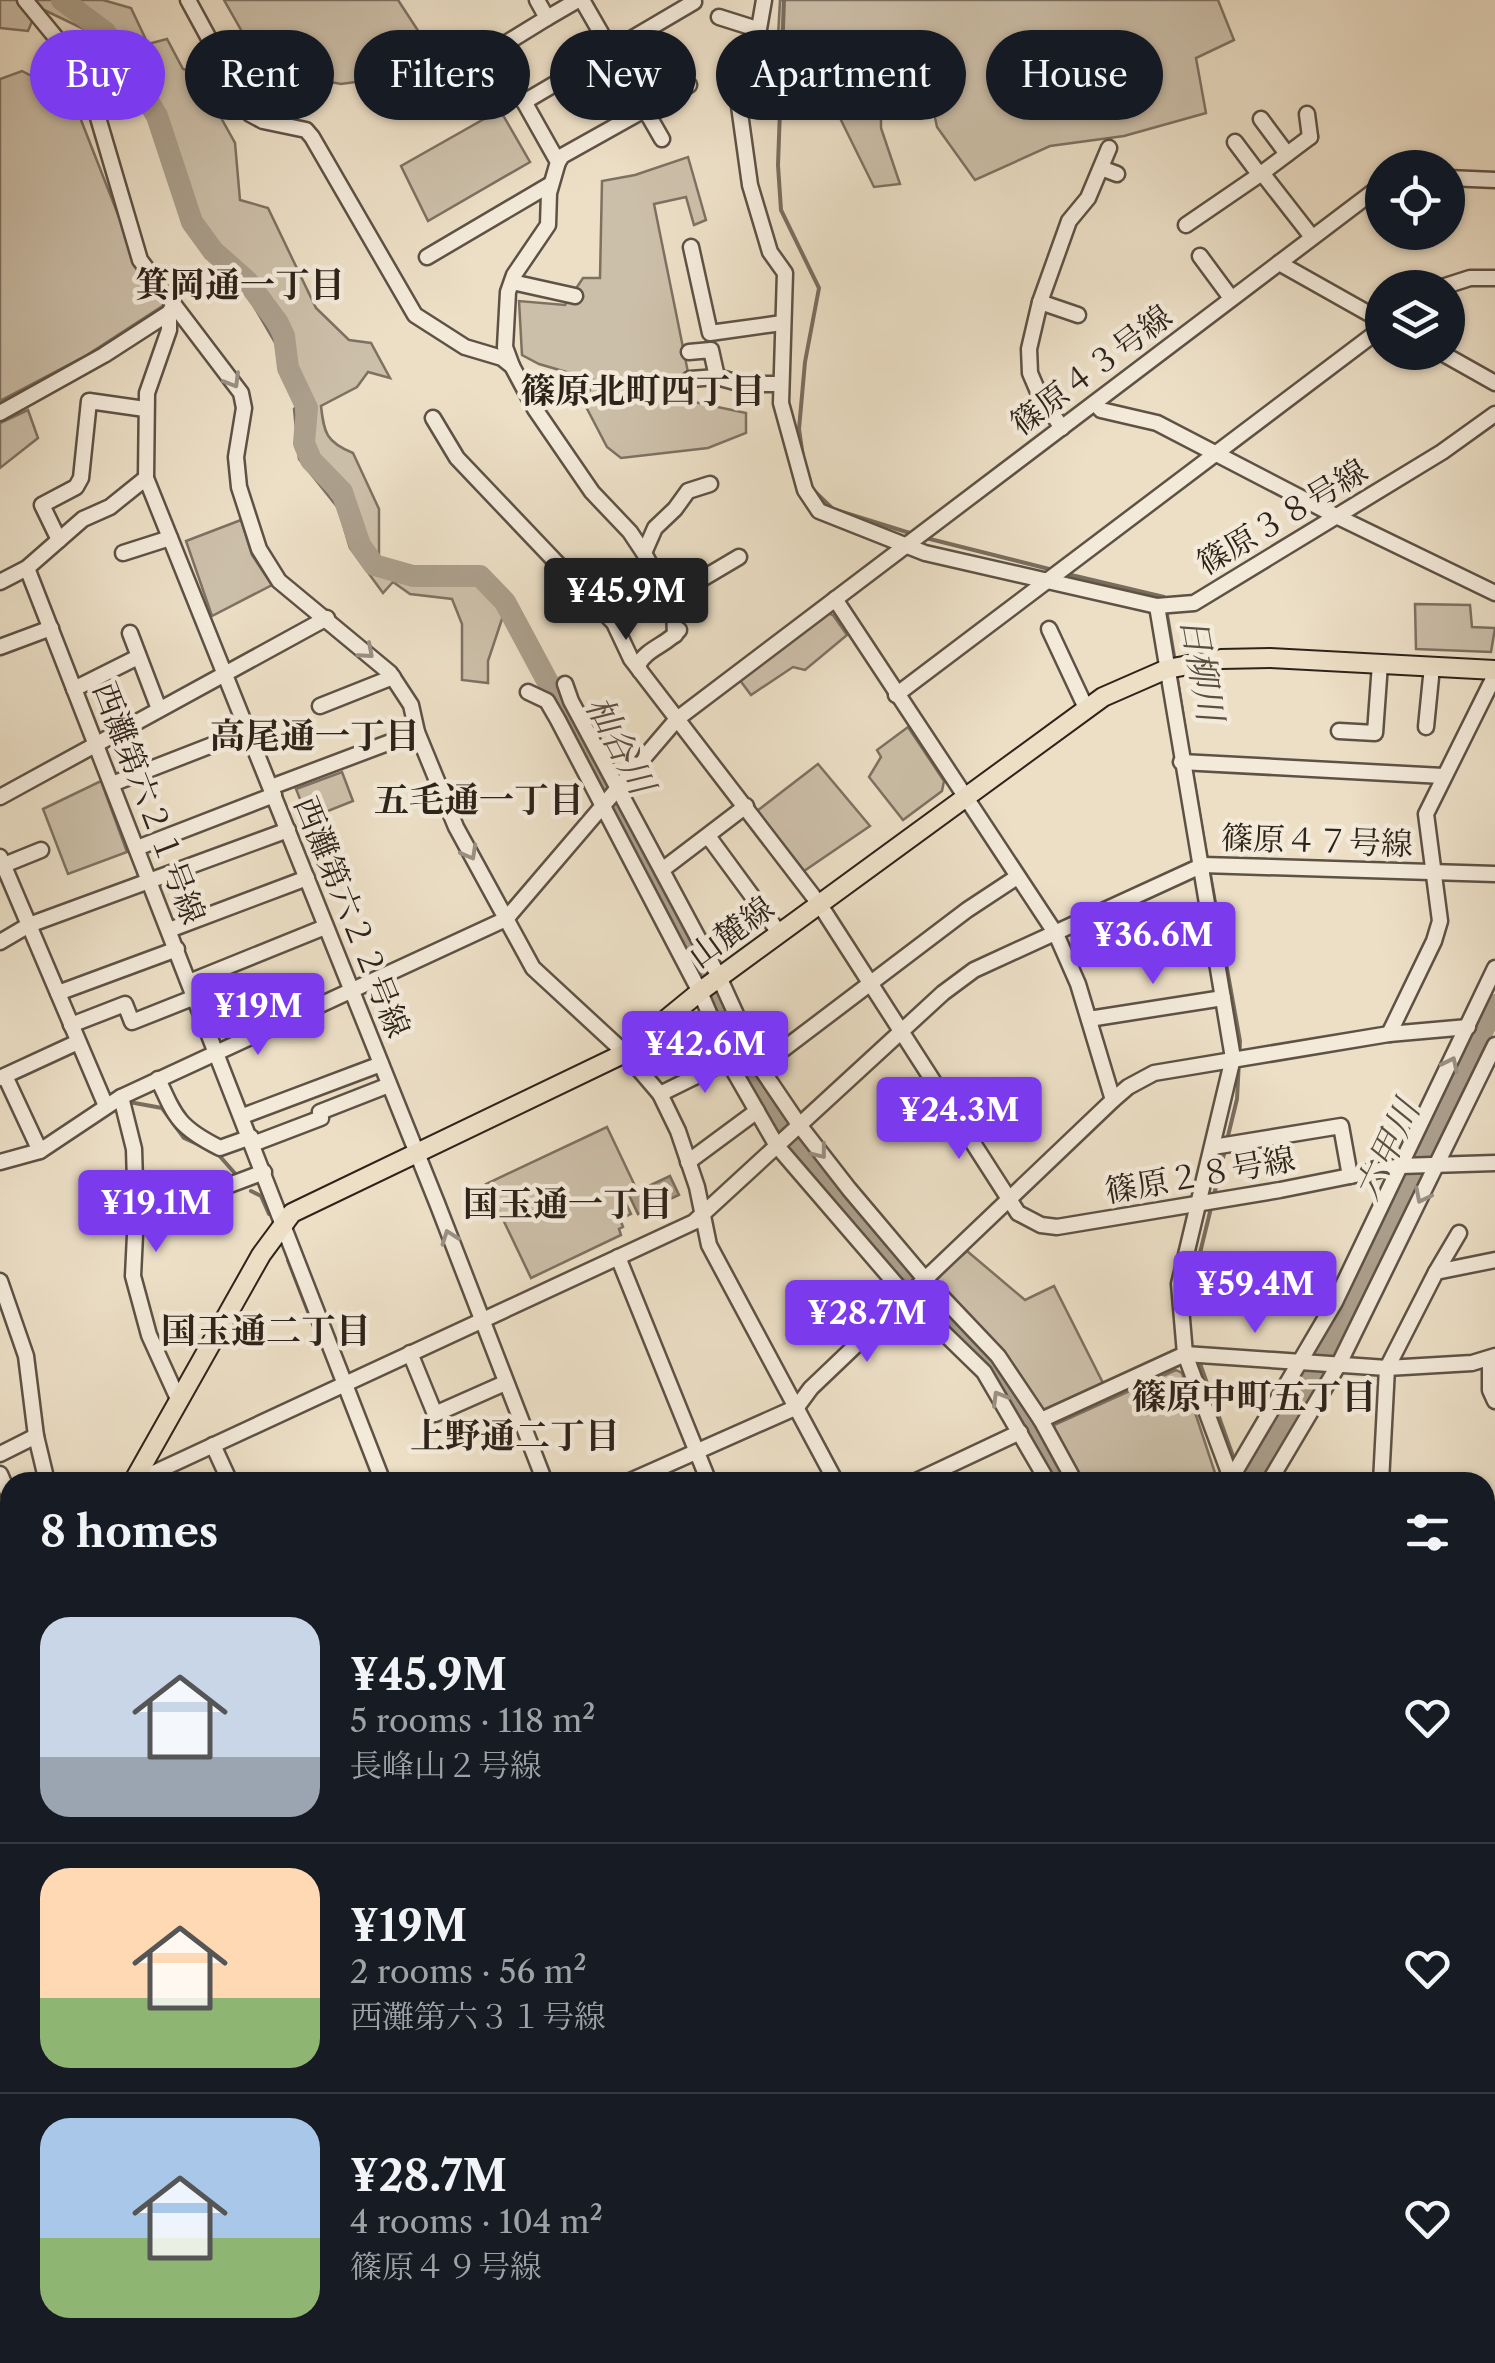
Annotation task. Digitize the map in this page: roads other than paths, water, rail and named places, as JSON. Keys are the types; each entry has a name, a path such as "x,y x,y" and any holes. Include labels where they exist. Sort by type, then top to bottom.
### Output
{"main road":[{"name":"山麓線","path":"140,1472 261,1255 292,1213 624,1054 709,985 1086,708 1129,684 1167,669 1206,660 1240,658 1495,672"}],"street":[{"path":"25,0 71,59 94,104 140,260 172,308 241,393 244,408 236,457 239,488 259,549 279,581 370,653 393,677 410,705 456,827 534,968 660,1094 688,1162 708,1244 831,1472"},
{"path":"188,0 250,114 263,121 306,130 312,137 415,316 466,347 502,358 512,366"},
{"path":"537,0 547,18"},
{"path":"528,30 580,0 598,30"},
{"path":"764,0 756,46 739,88 739,106 750,185 770,252 785,273 781,403 804,490 818,512 908,543 925,553 1163,606 1167,669 1182,762 1208,865 1223,998 1238,1057 1179,1284 1186,1354 1228,1472"},
{"path":"647,30 694,2"},
{"path":"718,16 757,29"},
{"path":"530,113 558,162"},
{"path":"1307,114 1310,137"},
{"path":"1261,119 1287,154"},
{"path":"627,120 562,156 558,162 551,184 548,225 508,292 505,347 535,410 592,492 630,532 671,597 675,634 665,645 642,657 640,671"},
{"path":"651,120 662,139"},
{"path":"1310,137 1326,141"},
{"path":"1186,224 1310,137"},
{"path":"1235,142 1312,237"},
{"path":"1062,428 1038,394 1030,373 1029,349 1040,302 1068,221 1088,198 1109,148"},
{"path":"1101,168 1117,174"},
{"path":"1465,179 1495,180"},
{"path":"427,258 551,184"},
{"name":"篠原４３号線","path":"506,919 677,719 1365,198"},
{"path":"692,248 710,333 782,323"},
{"path":"1200,256 1230,298"},
{"path":"1279,262 1365,314"},
{"path":"1465,280 1495,278"},
{"path":"512,282 575,296"},
{"path":"1040,302 1078,314"},
{"path":"0,582 27,568 83,519 110,507 146,478 145,408 172,308"},
{"path":"0,413 104,355 172,308"},
{"path":"896,695 1218,454 1365,337"},
{"path":"689,352 710,350 717,377"},
{"path":"1465,366 1495,383"},
{"path":"690,379 717,377 742,384 781,384"},
{"path":"59,540 42,505 76,487 81,478 89,401 145,408"},
{"path":"1095,402 1101,410 1156,423 1495,593"},
{"name":"篠原３８号線","path":"1163,606 1194,602 1442,452 1495,414"},
{"name":"篠原２８号線","path":"432,418 458,458 614,624 640,671 820,905 1008,1200 1027,1219 1057,1227 1400,1166 1437,1165"},
{"name":"西灘第六２２号線","path":"146,478 541,1472"},
{"path":"647,559 655,528 688,490 710,484"},
{"path":"123,553 170,538"},
{"path":"671,597 739,557"},
{"name":"西灘第六２１号線","path":"27,568 379,1472"},
{"path":"834,599 1056,934 1078,984 1113,1100"},
{"path":"0,797 327,618"},
{"path":"0,647 51,628"},
{"path":"1049,629 1086,708"},
{"path":"130,633 159,709"},
{"path":"74,689 138,658"},
{"path":"1339,731 1375,733 1380,664"},
{"path":"1426,727 1432,667"},
{"path":"1389,1034 1440,921 1426,814 1495,672"},
{"path":"320,706 393,677"},
{"path":"565,684 662,870 709,985 729,1060 777,1146 907,1297 984,1372 1042,1472"},
{"path":"528,692 547,701 709,985 800,1126 926,1280 998,1356 1042,1420 1070,1472"},
{"path":"112,784 248,730"},
{"path":"137,848 417,732"},
{"path":"1182,762 1444,776"},
{"path":"662,870 746,806"},
{"path":"0,942 29,924 288,830"},
{"path":"708,836 780,934"},
{"path":"41,850 2,861 106,1106"},
{"name":"篠原４７号線","path":"777,1146 942,992 974,970 1208,865 1495,874"},
{"path":"760,1067 966,910 1017,877"},
{"path":"169,930 307,878"},
{"path":"0,1162 40,1151 121,1097 506,919"},
{"path":"189,982 326,927"},
{"path":"58,993 176,949"},
{"path":"1235,1472 1335,1302 1495,968"},
{"path":"71,1025 125,1004 132,1022 195,997"},
{"path":"1088,1019 1223,998"},
{"path":"649,1472 797,1407 811,1388 1128,1087 1154,1073 1238,1057 1389,1034 1468,1028"},
{"path":"40,1151 3,1077 78,1042"},
{"path":"1275,1472 1338,1364 1495,1045"},
{"path":"660,1094 729,1060"},
{"path":"242,1116 381,1064"},
{"path":"158,1080 182,1126 220,1148 321,1118 320,1112 389,1085"},
{"path":"121,1097 134,1149 136,1214 132,1276 155,1351 179,1401"},
{"path":"688,1162 757,1112"},
{"path":"1215,1146 1341,1126 1350,1176"},
{"path":"156,1472 694,1222 777,1146"},
{"path":"1437,1165 1495,1163"},
{"path":"136,1214 179,1204 264,1172"},
{"path":"1382,1472 1387,1368 1459,1233"},
{"path":"618,1257 704,1472"},
{"path":"1436,1272 1495,1260"},
{"path":"0,1281 26,1356 44,1472"},
{"path":"410,1354 435,1414 505,1382"},
{"path":"1042,1420 1186,1354 1387,1368 1493,1358 1490,1390 1495,1401"},
{"path":"935,1472 1020,1432"},
{"path":"0,1454 36,1436"},
{"path":"214,1445 226,1472"}],"waterway":[{"name":"杣谷川","path":"62,0 105,32 157,116 192,222 213,251 247,281 278,323 284,336 288,368 307,408 304,443 311,460 342,492 360,545 374,565 413,576 480,576 505,602 779,1123 836,1198 905,1278 999,1375 1056,1472"},
{"name":"日柳川","path":"784,0 778,165 781,210 819,288 805,362 799,429 804,464"},
{"name":"日柳川","path":"810,487 833,509 913,534"},
{"name":"日柳川","path":"922,537 1053,570"},
{"name":"日柳川","path":"1067,574 1164,597 1175,662"},
{"name":"日柳川","path":"1176,672 1189,756"},
{"name":"日柳川","path":"1191,765 1207,860"},
{"name":"日柳川","path":"1209,869 1240,1041 1237,1099 1227,1140"},
{"name":"六甲川","path":"1257,1472 1378,1251 1495,1005"},
{"path":"129,1102 162,1108 184,1138 217,1153 239,1178"},
{"name":"日柳川","path":"1213,1199 1225,1150"},
{"path":"251,1191 261,1196 269,1214"},
{"name":"日柳川","path":"1187,1306 1211,1208"},
{"path":"288,1260 321,1345"},
{"name":"日柳川","path":"1198,1358 1235,1462"}],"district":[{"name":"箕岡通一丁目","path":"240,285"},
{"name":"篠原北町四丁目","path":"643,391"},
{"name":"高尾通一丁目","path":"315,736"},
{"name":"五毛通一丁目","path":"479,800"},
{"name":"国玉通一丁目","path":"568,1204"},
{"name":"国玉通二丁目","path":"266,1331"},
{"name":"篠原中町五丁目","path":"1254,1397"},
{"name":"上野通二丁目","path":"515,1436"}]}
